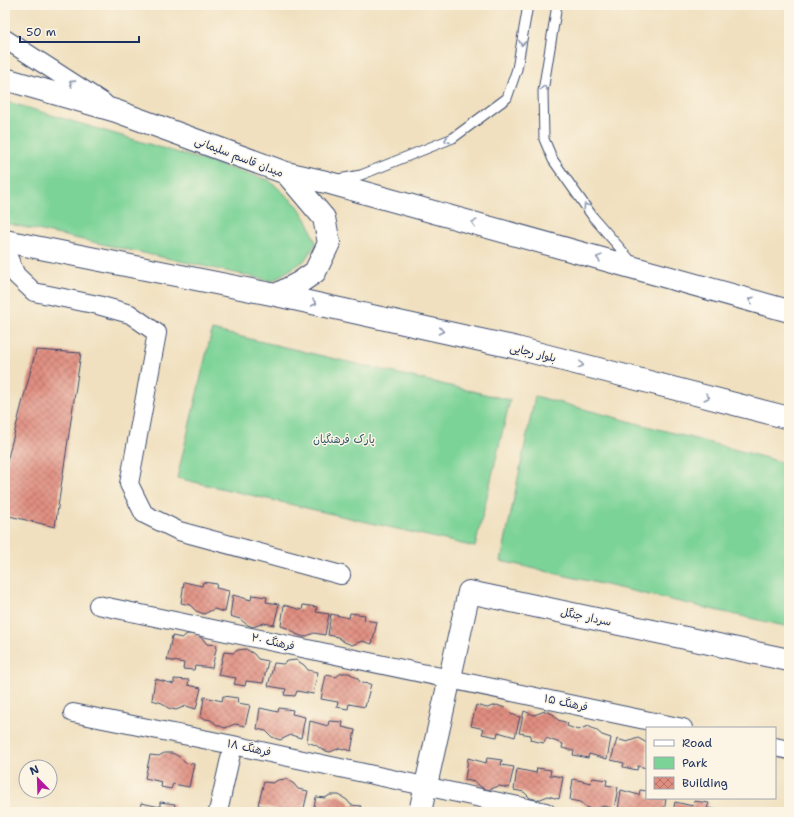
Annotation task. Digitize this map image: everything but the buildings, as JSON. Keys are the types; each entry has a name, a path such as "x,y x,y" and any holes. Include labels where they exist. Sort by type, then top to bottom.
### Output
{"main road":[{"name":"میدان قاسم سلیمانی","path":"5,79 116,111 286,173 324,218 329,243 315,272 276,296"},
{"path":"286,173 326,182 789,311"},
{"path":"5,241 276,296"},
{"name":"بلوار رجایی","path":"276,296 512,347 789,418"},
{"name":"سردار جنگل","path":"449,679 469,592 789,660"},
{"path":"420,812 449,679"}],"street":[{"path":"5,39 116,111"},
{"path":"5,250 16,275 34,292 98,305 130,314 157,333 129,484 144,514 179,531 341,575"},
{"name":"فرهنگ ۲۰","path":"98,605 449,679"},
{"name":"فرهنگ ۱۵","path":"449,679 678,727"},
{"name":"فرهنگ ۱۸","path":"73,713 425,785 546,812"},
{"path":"218,812 233,745"},
{"path":"776,747 789,750"}],"lane":[{"path":"326,182 361,175 453,138 507,98 517,70 528,5"},
{"path":"557,5 543,91 544,139 553,160 594,217 637,268"}],"green space":[{"path":"5,101 269,180 298,206 309,224 316,243 304,261 272,281 5,223"},
{"name":"پارک فرهنگیان","path":"212,330 510,400 475,547 177,478"},
{"path":"535,396 789,464 789,627 501,561"}]}
